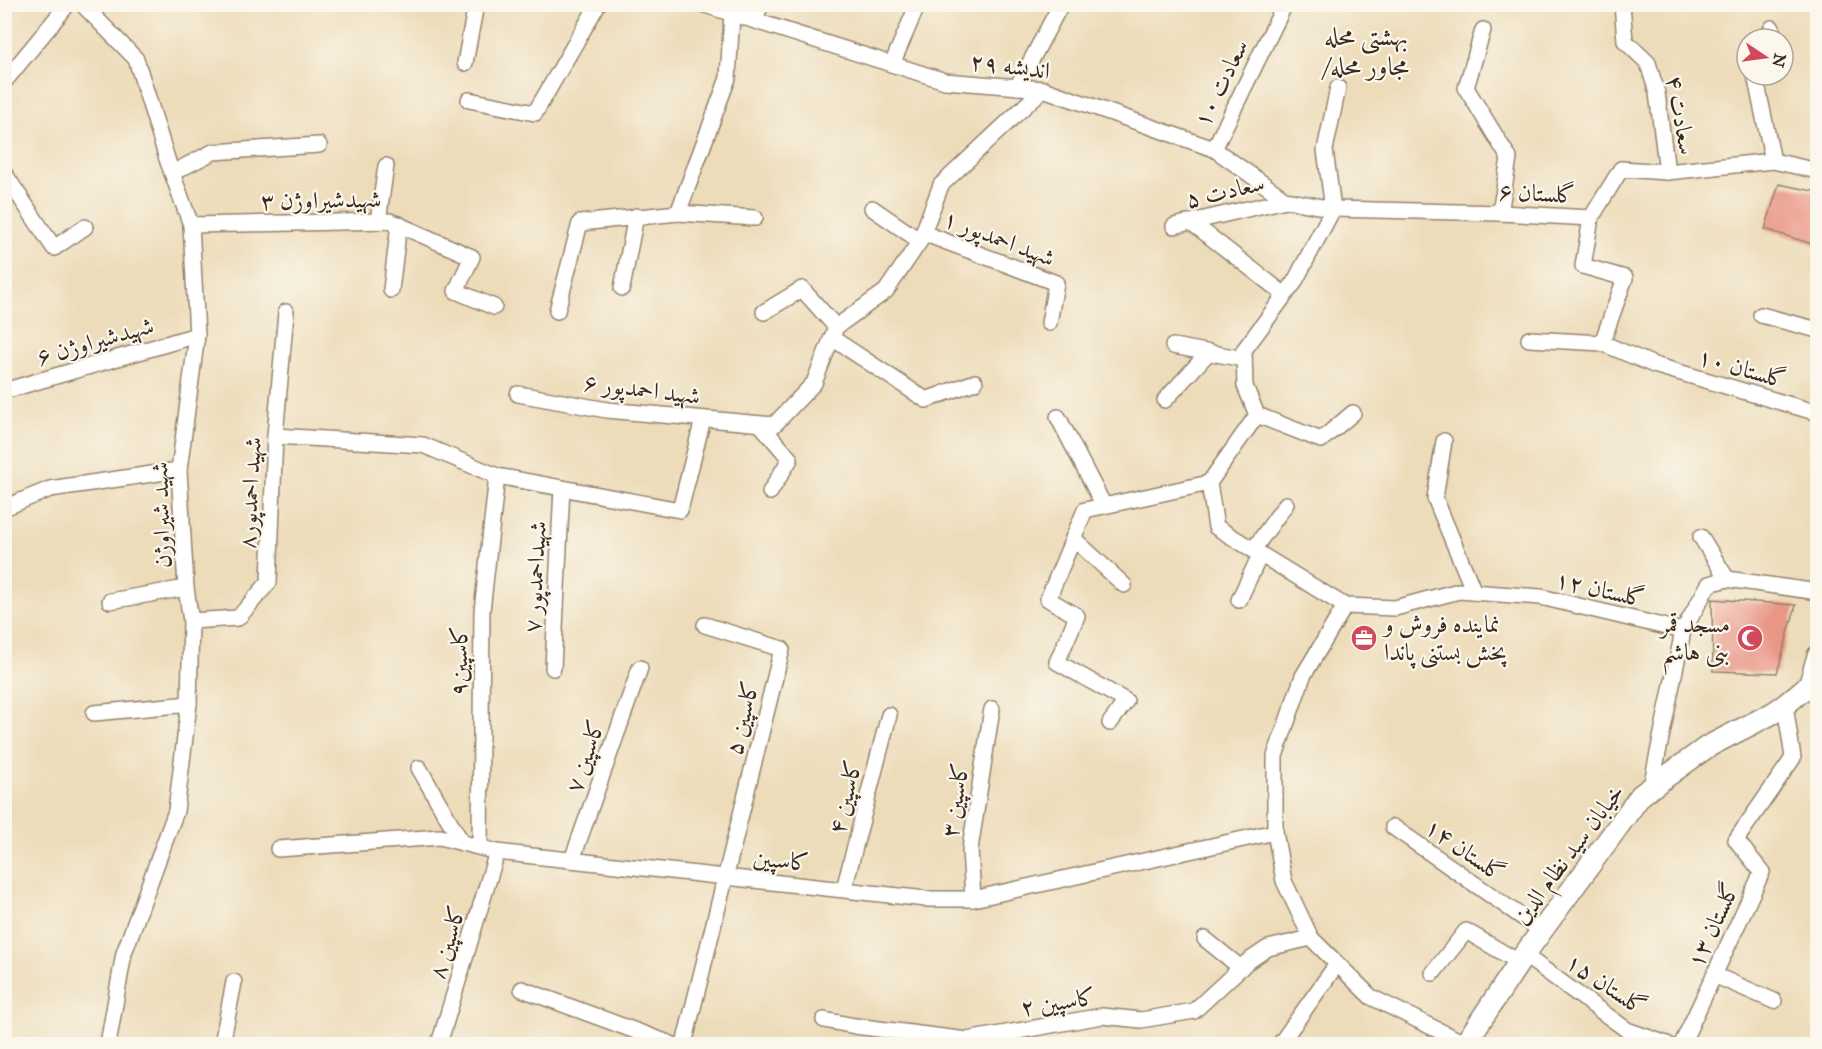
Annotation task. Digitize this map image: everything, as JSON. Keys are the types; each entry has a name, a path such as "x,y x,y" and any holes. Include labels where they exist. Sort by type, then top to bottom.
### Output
{"main road":[{"name":"خیابان سید نظام الدین","path":"1465,1044 1522,959 1641,795 1707,747 1785,705 1810,684 1818,656"}],"street":[{"path":"4,82 68,4"},
{"name":"شهید شیراوژن","path":"82,4 136,59 191,225 197,335 179,470 186,588 191,621 189,704 176,811 124,953 108,1044"},
{"path":"465,63 476,4"},
{"path":"469,100 535,113 598,4"},
{"name":"اندیشه ۲۹","path":"702,4 945,81 1043,89 1214,149 1286,200 1333,209"},
{"path":"753,20 762,4"},
{"path":"892,64 918,4"},
{"path":"1017,87 1061,4"},
{"name":"سعادت ۱۰","path":"1214,149 1285,4"},
{"name":"سعادت ۴","path":"1622,4 1625,41 1648,63 1654,83 1667,172"},
{"path":"678,213 728,78 732,14"},
{"path":"1483,30 1466,88 1509,158 1500,213"},
{"path":"1758,87 1773,161"},
{"path":"1338,88 1324,150 1333,209 1294,283 1244,350 1245,386 1257,416 1320,440 1353,413"},
{"path":"761,425 774,425 814,383 834,332 886,291 921,237 941,184 1043,89"},
{"path":"172,173 213,152 320,146"},
{"name":"گلستان ۶","path":"1333,209 1500,213 1591,218 1621,169 1667,172 1773,161 1818,171"},
{"path":"378,221 386,166"},
{"path":"4,173 54,248 85,227"},
{"name":"سعادت ۵","path":"1174,226 1286,200"},
{"path":"872,208 921,237"},
{"path":"557,311 580,223 678,213 755,218"},
{"path":"622,288 636,216"},
{"path":"1591,218 1583,266 1625,278 1602,343"},
{"name":"شهیدشیراوژن ۳","path":"191,225 390,221 472,257 456,291 494,307"},
{"path":"1191,222 1285,295"},
{"path":"391,290 399,224"},
{"name":"شهید احمدپور ۱","path":"921,237 1056,283 1049,323"},
{"path":"764,312 802,289 834,332 927,400 975,382"},
{"name":"شهید احمدپور۸","path":"191,621 238,618 269,582 275,436 286,312"},
{"path":"1761,315 1818,330"},
{"name":"شهیدشیراوژن ۶","path":"4,391 197,335"},
{"name":"گلستان ۱۰","path":"1528,339 1602,343 1654,365 1818,413"},
{"path":"1173,346 1244,359"},
{"path":"1165,400 1209,352"},
{"name":"شهید احمدپور ۶","path":"518,394 606,410 761,425"},
{"path":"1110,723 1126,701 1057,662 1077,616 1048,599 1085,510 1209,483 1257,416"},
{"path":"1058,417 1104,506"},
{"path":"275,436 423,445 497,476 680,510 703,419"},
{"path":"761,425 790,459 770,492"},
{"path":"1444,441 1435,498 1474,592"},
{"path":"4,508 50,489 179,470"},
{"name":"کاسپین۹","path":"480,847 482,611 497,476"},
{"path":"1209,483 1216,527 1345,606 1303,676 1275,756 1275,832 1284,881 1311,938 1371,997 1465,1044"},
{"name":"شهیداحمدپور ۷","path":"553,668 562,488"},
{"path":"1239,600 1256,553 1286,504"},
{"path":"1701,537 1727,579"},
{"path":"1073,538 1124,585"},
{"path":"1652,788 1683,632 1709,584 1727,579 1818,592"},
{"path":"110,601 186,588"},
{"name":"گلستان ۱۲","path":"1345,606 1395,609 1459,591 1541,597 1683,632"},
{"name":"کاسپین ۵","path":"705,625 782,649 726,876"},
{"name":"کاسپین ۷","path":"572,860 640,668"},
{"path":"94,712 189,704"},
{"name":"گلستان ۱۳","path":"1682,1044 1762,872 1736,840 1793,758 1785,705"},
{"name":"کاسپین ۳","path":"973,899 970,849 992,709"},
{"name":"کاسپین ۴","path":"844,889 889,715"},
{"path":"419,768 462,843"},
{"name":"گلستان ۱۴","path":"1393,827 1542,931"},
{"name":"کاسپین","path":"278,849 441,837 498,852 926,899 973,899 1275,832"},
{"name":"کاسپین ۸","path":"439,1044 498,852"},
{"path":"684,1044 726,876"},
{"name":"گلستان ۱۵","path":"1433,973 1466,931 1522,959 1627,1030 1667,1044"},
{"name":"کاسپین ۲","path":"824,1020 967,1040 1102,1016 1141,1020 1194,1011 1241,968 1268,948 1311,938"},
{"path":"1205,939 1241,968"},
{"path":"1280,1044 1337,964"},
{"path":"1714,975 1774,1001"},
{"path":"222,1044 234,982"},
{"path":"522,989 671,1044"}],"building":[{"path":"1779,184 1818,192 1818,246 1765,229"},
{"name":"مسجد قمر بنی هاشم","path":"1712,599 1796,605 1777,673 1713,671"}],"place":[{"name":"نماینده فروش و پخش بستنی پاندا","path":"1364,638"},
{"name":"مسجد قمر بنی هاشم","path":"1750,638"}],"district":[{"name":"بهشتی محله /مجاور محله","path":"1366,51"}]}
